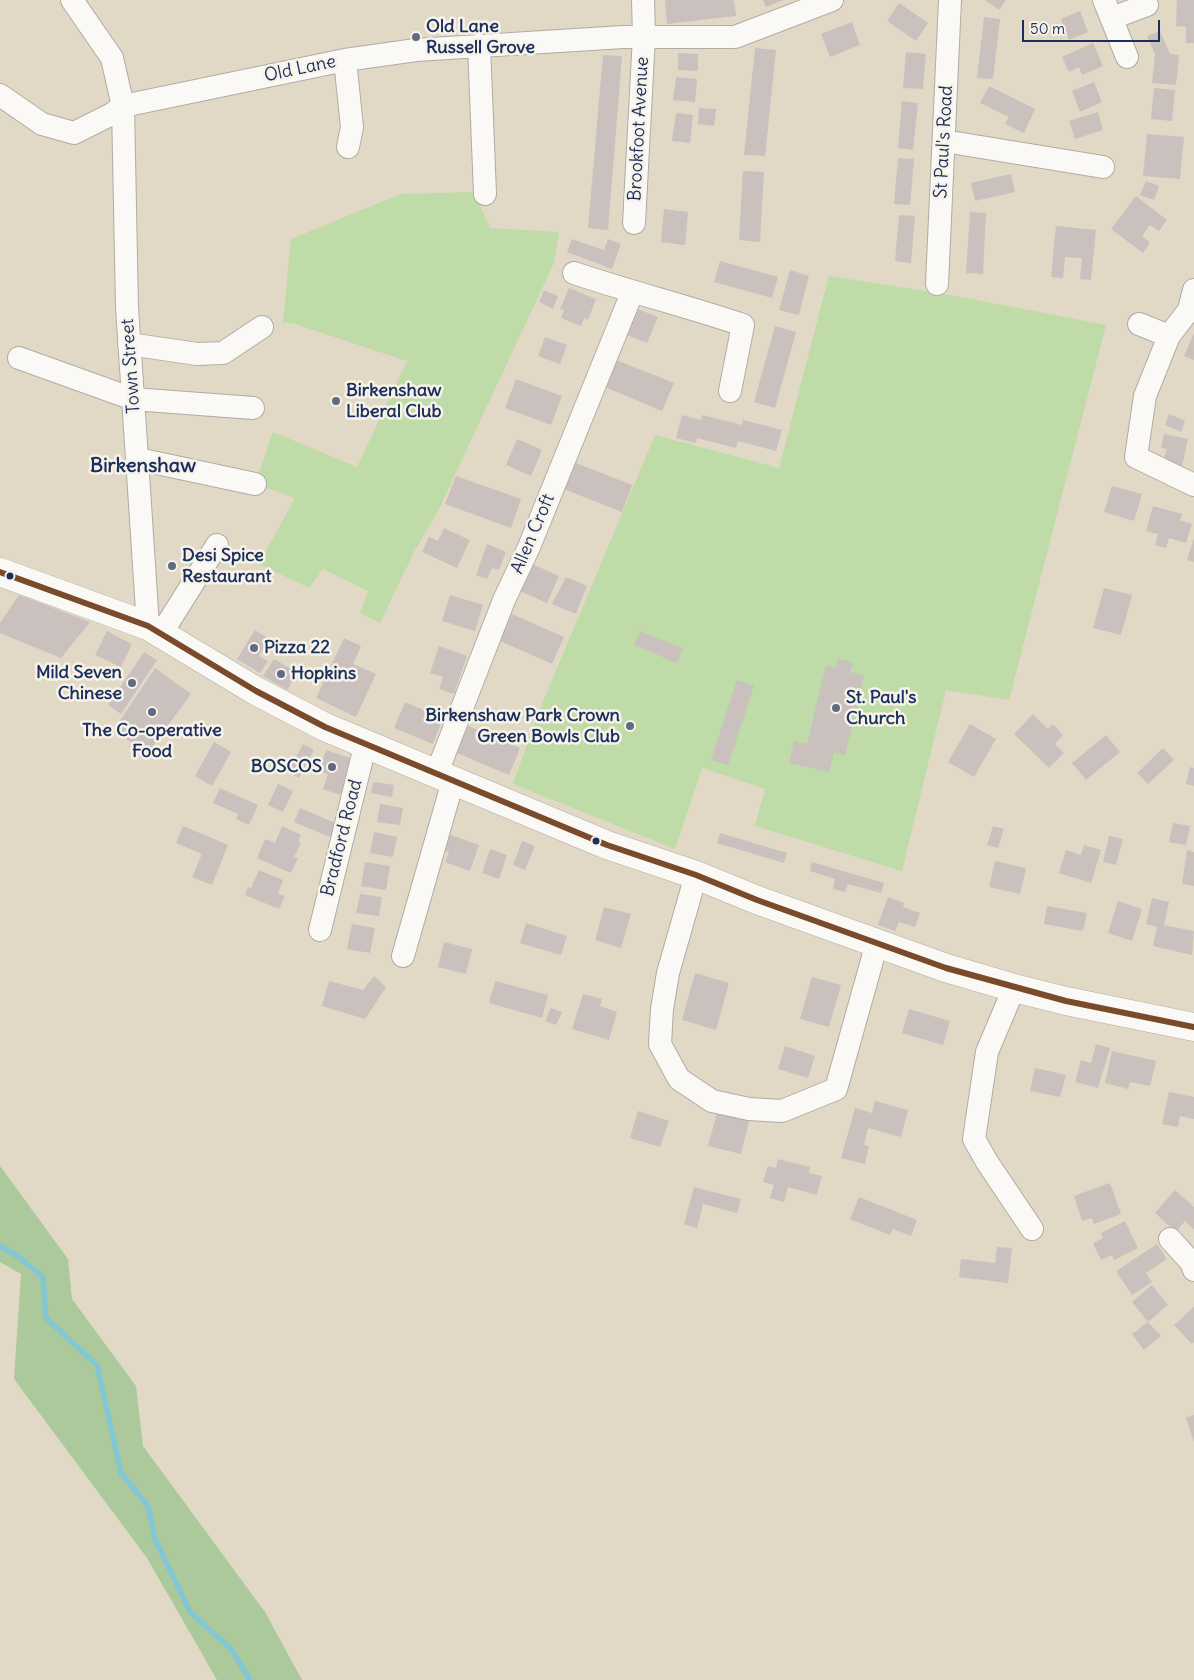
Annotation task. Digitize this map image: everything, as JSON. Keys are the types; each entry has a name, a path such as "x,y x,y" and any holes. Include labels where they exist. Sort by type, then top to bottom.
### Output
{"main road":[{"path":"0,572 154,630 256,691 365,746 606,845 696,875 757,900 946,968 1014,988 1194,1027"}],"street":[{"name":"Town Street","path":"72,0 112,58 123,106 129,344 154,630"},
{"name":"Brookfoot Avenue","path":"634,223 644,36 642,0"},
{"name":"Old Lane","path":"123,106 345,60 425,49 644,36 735,37 832,0"},
{"name":"St Paul's Road","path":"937,284 950,0"},
{"path":"1127,57 1108,9 1147,5"},
{"path":"479,45 485,194"},
{"path":"345,60 352,127 348,147"},
{"path":"0,94 42,124 74,133 112,114 123,106"},
{"path":"944,141 1103,167"},
{"path":"574,273 632,293 698,310 742,325 730,391"},
{"name":"Allen Croft","path":"444,778 504,600 528,548 632,293"},
{"path":"1192,304 1169,336 1145,396 1136,457 1194,485"},
{"path":"1139,324 1169,336"},
{"path":"129,344 197,354 223,352 262,327"},
{"path":"19,358 133,399 253,408"},
{"path":"138,459 255,484"},
{"path":"154,630 217,545"},
{"name":"Bradford Road","path":"320,930 365,746"},
{"path":"403,956 444,778"},
{"path":"696,875 668,973 662,1009 660,1044 679,1079 712,1101 749,1108 782,1111 836,1089 877,943"},
{"path":"1014,988 986,1052 974,1139 987,1162 1032,1229"},
{"path":"1170,1239 1193,1264"}],"green space":[{"path":"474,192 490,228 559,232 554,263 437,513 414,552 380,623 360,613 368,591 323,569 309,588 259,564 295,498 255,484 273,432 357,467 407,361 292,323 283,323 291,239 401,194"},
{"path":"829,276 945,294 1106,325 1009,700 946,690 902,871 755,826 765,789 702,768 675,849 513,784 537,716 655,435 779,468"},
{"path":"0,1166 68,1259 72,1299 136,1386 143,1446 265,1612 302,1680 217,1680 147,1558 14,1379 21,1274 0,1262"}],"building":[{"path":"665,0 734,0 736,16 667,24"},
{"path":"763,0 784,0 766,7"},
{"path":"985,0 1006,0 999,10"},
{"path":"1177,0 1194,0 1194,43 1186,43 1186,27 1176,26"},
{"path":"899,3 928,23 916,41 887,21"},
{"path":"1080,11 1088,32 1069,40 1061,19"},
{"path":"984,17 1000,19 993,79 977,78"},
{"path":"852,22 860,45 830,57 821,34"},
{"path":"1160,31 1170,54 1179,55 1176,85 1152,83 1155,54 1147,36"},
{"path":"1093,43 1103,66 1082,75 1079,67 1069,72 1062,57"},
{"path":"755,48 776,50 765,156 744,155"},
{"path":"906,52 926,54 923,89 903,88"},
{"path":"678,53 698,54 698,71 678,70"},
{"path":"603,55 622,56 608,230 588,228"},
{"path":"676,77 697,79 695,102 673,100"},
{"path":"1094,82 1102,102 1080,112 1072,91"},
{"path":"989,86 1035,109 1024,133 1005,124 1009,117 980,103"},
{"path":"1154,88 1175,90 1172,121 1151,119"},
{"path":"902,101 918,103 913,150 898,148"},
{"path":"699,108 716,109 714,126 698,124"},
{"path":"1098,112 1103,130 1075,139 1069,121"},
{"path":"676,113 693,115 690,143 672,141"},
{"path":"1147,134 1184,137 1180,179 1143,176"},
{"path":"898,158 914,159 910,205 894,204"},
{"path":"743,171 764,172 760,242 739,240"},
{"path":"1011,174 1015,192 975,201 971,183"},
{"path":"1146,181 1159,186 1154,200 1140,195"},
{"path":"1136,196 1167,220 1159,231 1150,225 1142,236 1150,243 1143,253 1111,229"},
{"path":"664,209 688,212 685,245 661,242"},
{"path":"970,212 986,213 983,274 966,273"},
{"path":"899,215 915,216 911,263 895,261"},
{"path":"1056,226 1096,230 1091,280 1080,279 1082,258 1065,257 1063,278 1051,277"},
{"path":"572,239 604,250 608,239 621,244 612,269 567,252"},
{"path":"720,261 778,277 772,298 714,282"},
{"path":"790,270 809,276 799,315 779,310"},
{"path":"569,288 596,299 588,320 584,318 581,326 561,318 564,310 560,309"},
{"path":"544,290 558,296 553,309 539,302"},
{"path":"632,307 658,317 647,343 622,333"},
{"path":"775,326 796,332 775,408 754,402"},
{"path":"1194,333 1194,360 1184,356"},
{"path":"545,337 567,345 560,364 538,356"},
{"path":"611,358 674,383 662,411 600,385"},
{"path":"516,379 562,396 551,425 505,408"},
{"path":"1169,414 1185,421 1181,432 1165,425"},
{"path":"682,415 701,420 702,415 742,425 743,420 782,430 776,451 738,441 736,448 697,438 696,443 676,438"},
{"path":"1164,434 1188,439 1182,466 1163,462 1167,449 1161,448"},
{"path":"517,439 542,450 531,476 506,465"},
{"path":"571,461 632,485 622,512 561,488"},
{"path":"456,476 521,499 511,528 445,504"},
{"path":"1112,486 1142,494 1134,521 1104,512"},
{"path":"1153,506 1182,514 1180,520 1192,524 1186,543 1169,538 1166,548 1155,545 1158,534 1146,531"},
{"path":"444,528 470,540 457,568 422,552 429,537 438,541"},
{"path":"1194,538 1194,562 1187,560"},
{"path":"487,544 506,552 499,570 492,568 487,579 476,575"},
{"path":"532,564 559,576 547,603 520,591"},
{"path":"566,577 587,586 576,614 552,604"},
{"path":"1104,588 1132,595 1121,635 1093,628"},
{"path":"19,595 90,622 61,658 0,633 0,623"},
{"path":"450,595 483,605 475,631 442,621"},
{"path":"512,614 564,637 552,664 500,641"},
{"name":"Pizza 22","path":"255,630 269,639 259,656 268,661 260,673 237,659"},
{"path":"107,631 132,644 121,667 95,655"},
{"path":"640,631 683,648 677,663 634,645"},
{"path":"344,638 361,646 353,664 376,674 356,717 316,698"},
{"path":"439,646 467,656 454,694 439,689 443,677 430,673"},
{"name":"Mild Seven Chinese","path":"144,652 157,660 121,714 108,705"},
{"name":"Hopkins","path":"274,659 298,673 287,690 263,676"},
{"name":"St. Paul's Church","path":"838,659 853,662 850,672 864,675 845,755 834,752 829,772 789,763 794,741 807,744 826,665 836,668"},
{"name":"The Co-operative Food","path":"155,668 191,694 147,754 114,730"},
{"path":"737,680 754,686 728,765 711,760"},
{"path":"405,702 443,718 433,744 394,728"},
{"path":"1033,714 1048,729 1053,724 1063,735 1055,744 1064,753 1049,768 1014,734"},
{"path":"970,724 996,739 974,777 948,762"},
{"path":"468,726 520,748 509,775 457,753"},
{"path":"1106,735 1120,752 1086,780 1072,763"},
{"path":"214,742 231,752 212,786 195,776"},
{"path":"303,744 314,750 299,778 288,772"},
{"path":"1163,748 1174,760 1148,784 1137,773"},
{"path":"326,750 353,759 340,795 323,789 328,774 319,771"},
{"path":"1190,767 1194,768 1194,786 1186,784"},
{"path":"373,782 394,785 392,797 371,793"},
{"path":"278,784 293,791 283,812 268,805"},
{"path":"220,788 258,805 249,825 236,819 238,814 213,803"},
{"path":"380,804 403,808 400,825 377,822"},
{"path":"300,808 335,823 335,839 294,822"},
{"path":"1173,823 1190,826 1186,845 1169,842"},
{"path":"183,826 228,845 212,885 192,877 202,854 176,843"},
{"path":"282,826 301,835 298,842 301,843 294,857 298,858 291,873 257,858 265,839 275,843"},
{"path":"993,826 1004,829 998,848 987,845"},
{"path":"374,832 397,837 393,857 370,853"},
{"path":"720,833 787,853 784,863 717,843"},
{"path":"448,834 479,845 470,871 445,862 449,852 443,850"},
{"path":"1109,836 1123,839 1116,865 1103,862"},
{"path":"522,841 535,846 525,870 513,865"},
{"path":"1084,845 1101,850 1091,883 1059,873 1066,850 1081,855"},
{"path":"490,849 507,855 499,879 482,873"},
{"path":"1187,850 1194,852 1194,886 1182,884"},
{"path":"995,861 1026,868 1020,894 989,887"},
{"path":"365,862 390,866 386,890 361,886"},
{"path":"812,862 884,883 881,893 848,884 845,892 833,889 835,879 810,871"},
{"path":"259,870 283,880 278,894 285,896 279,909 245,895 248,887 251,888"},
{"path":"360,894 382,897 379,916 356,913"},
{"path":"888,897 904,903 903,907 920,913 915,927 899,922 895,931 878,925"},
{"path":"1152,898 1169,902 1164,925 1194,931 1192,955 1153,946 1157,927 1146,924"},
{"path":"1118,901 1142,909 1132,941 1108,933"},
{"path":"1047,906 1087,913 1083,931 1044,924"},
{"path":"604,907 631,914 621,948 595,940"},
{"path":"526,923 567,936 561,955 520,943"},
{"path":"352,924 375,928 370,953 347,949"},
{"path":"444,942 472,949 466,974 438,967"},
{"path":"695,973 729,983 716,1030 682,1020"},
{"path":"374,976 386,987 365,1019 322,1006 329,981 363,990"},
{"path":"812,977 841,985 829,1027 800,1019"},
{"path":"495,981 548,995 542,1018 489,1003"},
{"path":"583,994 602,999 600,1006 617,1012 609,1040 572,1029"},
{"path":"551,1008 562,1012 556,1025 545,1021"},
{"path":"909,1009 950,1021 943,1045 902,1033"},
{"path":"1096,1044 1110,1048 1098,1088 1075,1082 1081,1060 1091,1063"},
{"path":"785,1046 815,1056 808,1078 778,1069"},
{"path":"1112,1051 1156,1061 1150,1086 1130,1082 1128,1089 1105,1083"},
{"path":"1035,1068 1066,1075 1060,1097 1030,1091"},
{"path":"1169,1092 1194,1097 1194,1119 1180,1116 1178,1127 1162,1124"},
{"path":"875,1101 908,1110 901,1137 868,1128 864,1145 869,1146 865,1164 841,1158 855,1108 872,1113"},
{"path":"638,1111 669,1121 660,1147 630,1138"},
{"path":"717,1113 749,1121 741,1154 708,1146"},
{"path":"778,1159 810,1167 809,1173 822,1176 817,1195 788,1187 784,1202 770,1198 774,1185 763,1182 768,1166 776,1168"},
{"path":"1110,1183 1121,1214 1094,1224 1092,1218 1082,1221 1074,1196"},
{"path":"694,1187 741,1199 737,1213 703,1204 697,1228 684,1224"},
{"path":"1175,1190 1194,1207 1194,1229 1185,1221 1176,1232 1155,1213"},
{"path":"859,1197 917,1220 911,1236 893,1229 890,1235 850,1219"},
{"path":"1125,1221 1138,1248 1114,1260 1112,1255 1101,1260 1093,1243 1103,1238 1101,1233"},
{"path":"1157,1244 1167,1259 1146,1273 1152,1282 1132,1295 1116,1271"},
{"path":"997,1247 1012,1248 1008,1283 959,1277 961,1259 995,1263"},
{"path":"1152,1285 1168,1305 1148,1322 1132,1302"},
{"path":"1194,1307 1194,1342 1192,1344 1174,1325"},
{"path":"1148,1322 1161,1336 1144,1350 1132,1334"},
{"path":"1194,1415 1194,1442 1186,1418"}],"waterway":[{"path":"0,1246 19,1257 43,1277 46,1318 97,1365 121,1473 148,1506 155,1539 190,1612 232,1650 250,1680"}],"transit line":[{"path":"0,572 148,626 256,691 325,727 607,845 696,875 757,900 946,968 1066,1001 1194,1027"}],"place":[{"name":"Old Lane Russell Grove","path":"416,37"},
{"name":"Birkenshaw Liberal Club","path":"336,401"},
{"name":"Desi Spice Restaurant","path":"172,566"},
{"name":"Pizza 22","path":"254,648"},
{"name":"Hopkins","path":"281,674"},
{"name":"Mild Seven Chinese","path":"132,683"},
{"name":"St. Paul's Church","path":"836,708"},
{"name":"The Co-operative Food","path":"152,712"},
{"name":"Birkenshaw Park Crown Green Bowls Club","path":"630,726"},
{"name":"BOSCOS","path":"332,767"}],"district":[{"name":"Birkenshaw","path":"143,466"}]}
